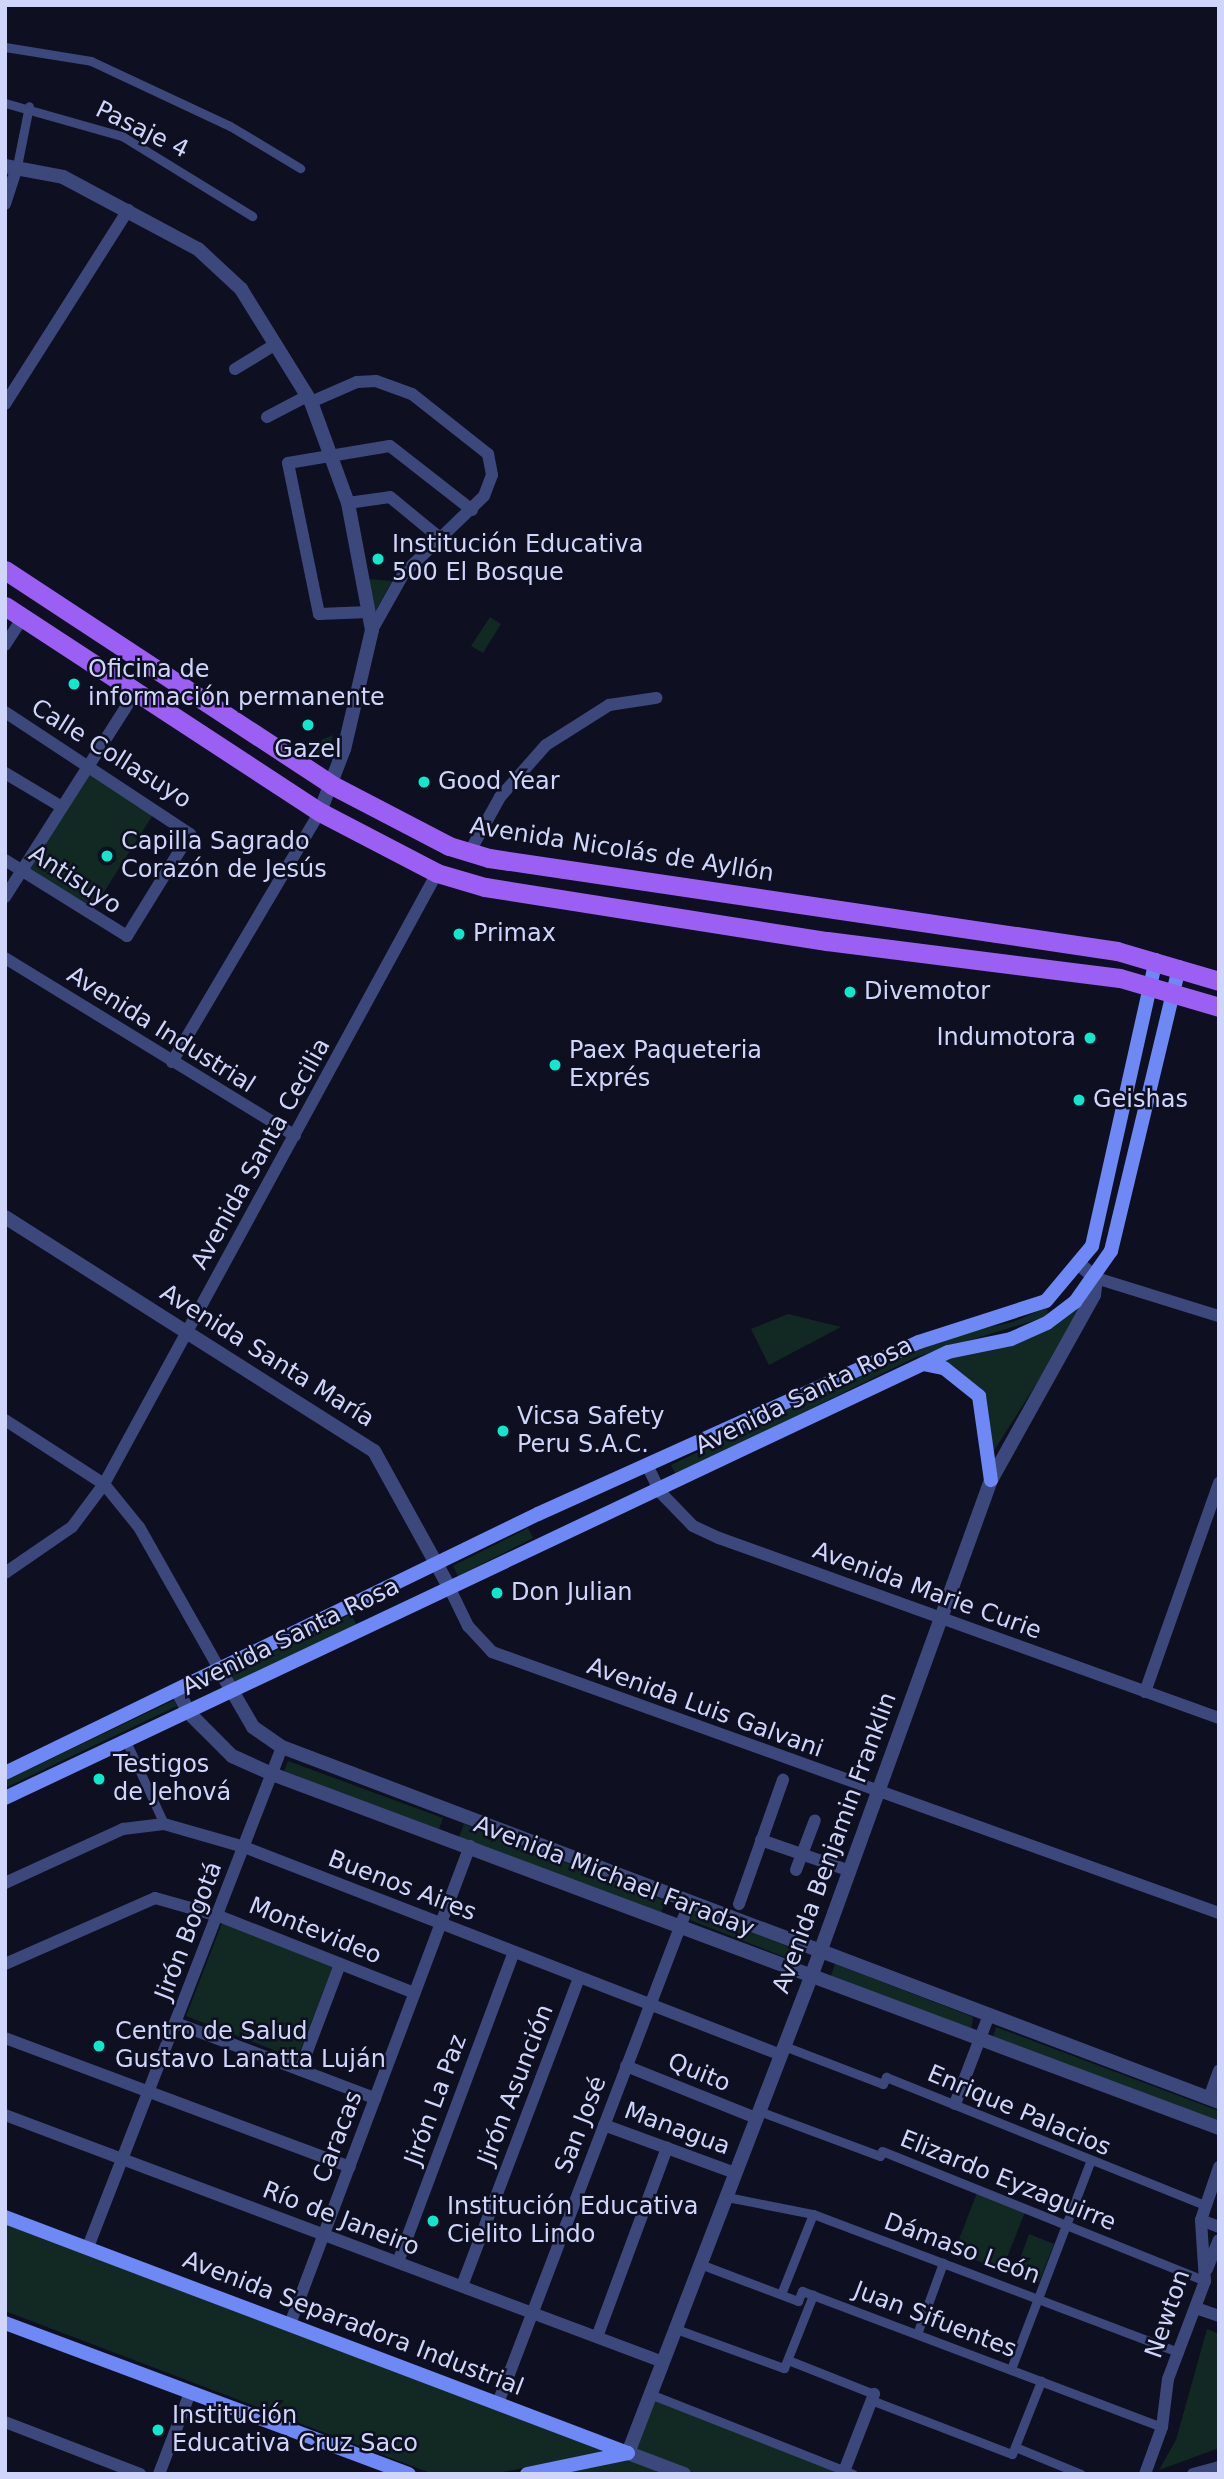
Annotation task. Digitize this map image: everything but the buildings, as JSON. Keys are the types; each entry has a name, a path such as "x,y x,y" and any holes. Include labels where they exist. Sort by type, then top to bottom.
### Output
{"main road":[{"name":"Avenida Nicolás de Ayllón","path":"5,570 332,785 399,825 469,853 1156,960 1219,981"},
{"path":"5,606 320,812 437,873 485,887 814,939 1149,984 1219,1007"},
{"name":"Avenida Santa Rosa","path":"5,1773 220,1670 437,1561 919,1342 1046,1301 1080,1265 1092,1246 1156,960"},
{"name":"Avenida Santa Rosa","path":"5,1798 233,1692 448,1585 660,1492 923,1364 1048,1323 1096,1278 1111,1251 1179,967"},
{"path":"923,1364 944,1368 979,1396 991,1480"},
{"name":"Avenida Separadora Industrial","path":"5,2217 628,2453"},
{"path":"5,2323 409,2474"},
{"path":"527,2474 628,2453"}],"street":[{"path":"5,47 90,61 230,126 300,168"},
{"name":"Pasaje 4","path":"5,103 29,106 122,136 251,216"},
{"path":"5,204 11,166 29,106"},
{"path":"11,166 63,177 128,210 210,258 241,289 309,399 333,454 348,503 372,630"},
{"path":"5,404 128,210"},
{"path":"235,369 276,344"},
{"path":"172,1062 320,812 332,785 372,630 404,573 471,510 492,475 488,454 412,394 357,382 267,417"},
{"path":"369,612 323,617 313,587 286,466 333,454 390,446 471,510"},
{"path":"348,503 390,497 440,538"},
{"path":"5,645 23,617"},
{"path":"5,897 136,691"},
{"path":"469,853 500,797 546,745 609,705 656,698"},
{"name":"Calle Collasuyo","path":"5,712 190,834 131,934 122,935"},
{"path":"5,773 62,807"},
{"name":"Antisuyo","path":"5,860 122,935"},
{"name":"Avenida Santa Cecilia","path":"5,1573 72,1527 104,1484 437,873"},
{"name":"Avenida Industrial","path":"5,958 295,1136"},
{"name":"Avenida Santa María","path":"5,1217 374,1451 448,1585"},
{"path":"1080,1265 1096,1278 1219,1316"},
{"name":"Avenida Benjamin Franklin","path":"628,2453 811,1977 991,1480 1081,1320 1096,1278"},
{"path":"5,1420 104,1484 139,1527 220,1670"},
{"name":"Avenida Marie Curie","path":"648,1467 660,1492 692,1526 719,1538 1219,1718"},
{"path":"1145,1692 1219,1483"},
{"name":"Avenida Luis Galvani","path":"448,1585 468,1626 492,1652 878,1793 1219,1913"},
{"name":"Avenida Michael Faraday","path":"220,1670 253,1727 282,1747 1214,2100"},
{"name":"Avenida Michael Faraday","path":"177,1690 189,1713 232,1756 272,1774 1219,2128"},
{"path":"127,1741 164,1824"},
{"name":"Jirón Bogotá","path":"88,2247 219,1916 282,1747"},
{"path":"739,1904 783,1780"},
{"path":"446,1837 455,1812"},
{"path":"796,1870 815,1820"},
{"name":"Buenos Aires","path":"5,1883 123,1829 164,1824 244,1847 650,2005 783,2050"},
{"path":"761,1840 850,1871"},
{"name":"Caracas","path":"290,2325 470,1846"},
{"name":"Montevideo","path":"5,1964 155,1898 219,1916 414,1993"},
{"name":"San José","path":"498,2403 690,1901"},
{"name":"Jirón La Paz","path":"398,2262 513,1952"},
{"path":"300,2070 340,1964"},
{"name":"Jirón Asunción","path":"462,2286 579,1978"},
{"path":"955,2104 989,2015"},
{"path":"176,2023 375,2098"},
{"path":"6,2036 350,2167"},
{"name":"Enrique Palacios","path":"783,2050 955,2104 1092,2157 1090,2162 1205,2205"},
{"name":"Quito","path":"626,2066 758,2115"},
{"path":"1214,2100 1219,2071"},
{"name":"Río de Janeiro","path":"5,2115 663,2362"},
{"name":"Elizardo Eyzaguirre","path":"758,2115 880,2156 882,2151 1066,2225 1206,2276"},
{"name":"Managua","path":"604,2125 735,2173"},
{"path":"597,2337 667,2148"},
{"path":"1011,2369 1090,2162"},
{"name":"Newton","path":"1145,2474 1162,2427 1179,2352 1206,2276 1201,2220 1219,2166"},
{"name":"Dámaso León","path":"727,2197 813,2214 1179,2352"},
{"path":"780,2294 813,2214"},
{"path":"1201,2220 1219,2227"},
{"path":"1206,2276 1219,2239"},
{"path":"916,2334 943,2263"},
{"name":"Juan Sifuentes","path":"700,2264 798,2301 802,2291 1162,2427"},
{"path":"676,2329 784,2368 813,2295"},
{"path":"1196,2308 1219,2316"},
{"path":"788,2360 1012,2454 1041,2381"},
{"path":"159,2474 190,2393"},
{"path":"650,2394 847,2473 872,2397"},
{"path":"5,2422 140,2474"},
{"path":"1015,2447 1081,2474"},
{"name":"Avenida Separadora Industrial","path":"628,2453 684,2474"},
{"path":"1193,2474 1219,2467"}],"green space":[{"path":"368,579 392,581 372,617"},
{"path":"490,617 501,624 483,653 471,646"},
{"path":"333,735 327,758 314,752 319,741"},
{"path":"90,768 156,810 92,911 25,868"},
{"path":"1086,1296 1076,1321 992,1454 983,1397 947,1364 928,1363 1013,1343"},
{"path":"1047,1307 1048,1316 916,1357 676,1475 671,1465 934,1339 1013,1322"},
{"path":"788,1314 841,1327 769,1365 751,1329"},
{"path":"528,1528 533,1538 458,1576 453,1566"},
{"path":"351,1614 357,1626 236,1684 230,1673"},
{"path":"174,1700 177,1706 5,1788 5,1781"},
{"path":"288,1761 443,1818 439,1829 284,1771"},
{"path":"464,1824 665,1901 661,1913 459,1837"},
{"path":"694,1910 804,1953 800,1963 690,1920"},
{"path":"222,1923 333,1966 297,2059 186,2016"},
{"path":"835,1964 973,2017 971,2030 831,1976"},
{"path":"996,2027 1219,2111 1219,2122 992,2040"},
{"path":"977,2193 1025,2212 1002,2270 954,2252"},
{"path":"5,2222 611,2450 493,2474 433,2474 5,2311"},
{"path":"1029,2234 1054,2244 1039,2282 1015,2273"},
{"path":"1207,2329 1219,2334 1219,2448 1159,2470 1176,2440"},
{"path":"652,2397 842,2474 699,2474 631,2451"},
{"path":"628,2458 676,2474 550,2474"}],"place":[{"name":"Institución Educativa 500 El Bosque","path":"378,559"},
{"name":"Oficina de información permanente","path":"74,684"},
{"name":"Gazel","path":"308,725"},
{"name":"Good Year","path":"424,782"},
{"name":"Capilla Sagrado Corazón de Jesús","path":"107,856"},
{"name":"Primax","path":"459,934"},
{"name":"Divemotor","path":"850,992"},
{"name":"Indumotora","path":"1090,1038"},
{"name":"Paex Paqueteria Exprés","path":"555,1065"},
{"name":"Geishas","path":"1079,1100"},
{"name":"Vicsa Safety Peru S.A.C.","path":"503,1431"},
{"name":"Don Julian","path":"497,1593"},
{"name":"Testigos de Jehová","path":"99,1779"},
{"name":"Centro de Salud Gustavo Lanatta Luján","path":"99,2046"},
{"name":"Institución Educativa Cielito Lindo","path":"433,2221"},
{"name":"Institución Educativa Cruz Saco","path":"158,2430"}]}
